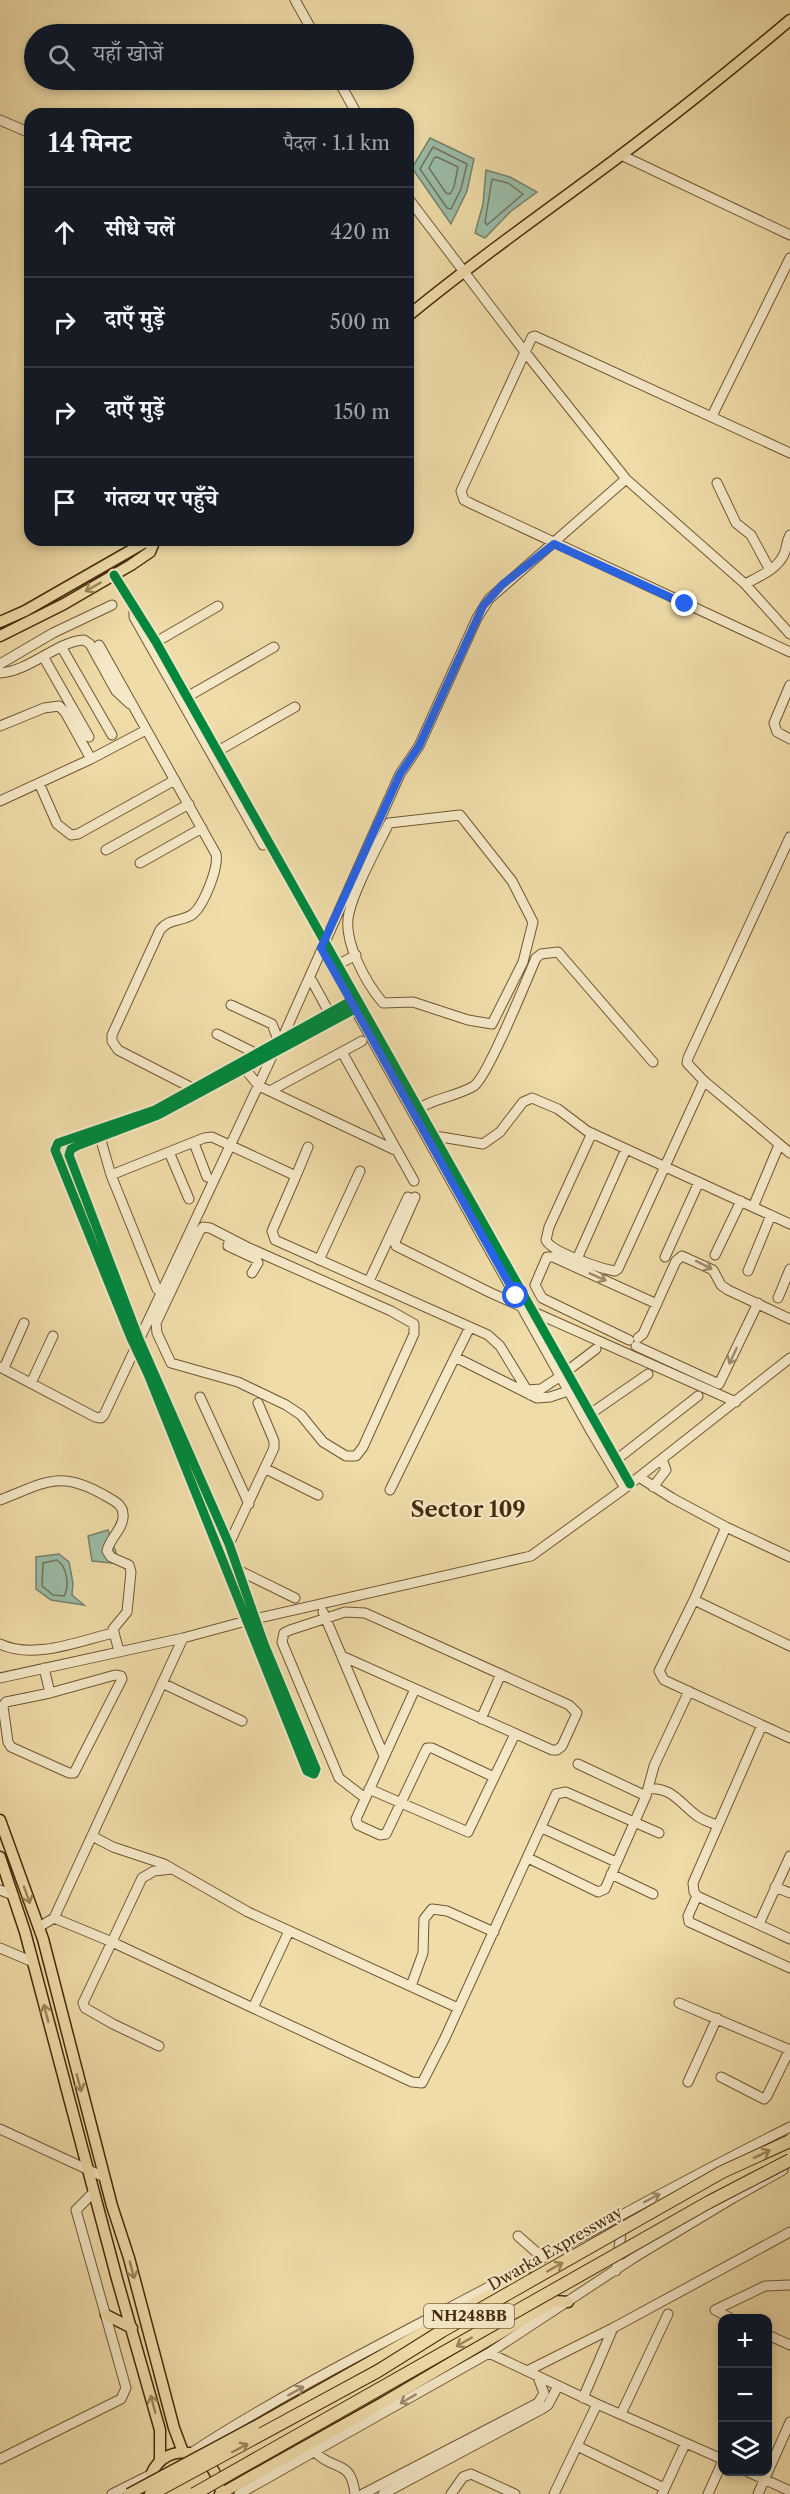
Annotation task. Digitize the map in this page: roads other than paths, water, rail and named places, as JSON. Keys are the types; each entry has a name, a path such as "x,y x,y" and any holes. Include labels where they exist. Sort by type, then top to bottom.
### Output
{"highway":[{"name":"Dwarka Expressway","path":"150,2494 378,2371 442,2331 722,2172 790,2141"},
{"name":"NH248BB","path":"194,2494 710,2202 790,2160"}],"main road":[{"path":"414,311 462,270 621,155 727,73 790,20"},
{"path":"0,622 25,611 139,546"},
{"path":"0,636 64,604 114,575 146,556 152,546"},
{"path":"0,1820 39,1927 104,2177 129,2258 174,2428 187,2453"},
{"path":"0,1857 33,1962 160,2430 160,2462"},
{"path":"129,2494 308,2398 520,2277 527,2266"},
{"path":"150,2494 152,2474 160,2462 168,2456 187,2453 202,2457 211,2464 217,2474 219,2494 555,2301 568,2302"},
{"path":"106,2315 132,2328"}],"street":[{"path":"295,0 308,24"},
{"path":"344,90 354,108"},
{"path":"0,120 24,130"},
{"path":"621,155 790,235"},
{"path":"414,206 525,352 627,479 745,584 790,634"},
{"path":"712,416 790,258"},
{"path":"790,453 539,336 532,337 464,481 461,496 464,500 554,544 790,652"},
{"path":"280,1042 400,774 419,746 483,606 502,585 554,544 627,479"},
{"path":"717,483 736,523 752,536 770,570"},
{"path":"745,584 770,570 783,557 790,535"},
{"path":"114,575 134,609 140,613 218,751 353,1005 416,1110 435,1136 524,1294 528,1308"},
{"path":"0,663 53,633 112,605"},
{"path":"156,642 218,606"},
{"path":"134,609 134,617 323,945 339,968 564,1374 616,1460 627,1486"},
{"path":"0,673 22,668 78,640 88,642 116,691 134,707"},
{"path":"99,645 214,848 218,862 195,912 168,922 160,930 112,1035 112,1041 118,1050 194,1089"},
{"path":"187,697 274,647"},
{"path":"62,648 112,735"},
{"path":"44,658 89,737"},
{"path":"790,685 774,723 777,732 790,739"},
{"path":"0,726 44,708 58,706 64,712 92,759"},
{"path":"218,751 295,707"},
{"path":"0,801 92,759 146,730"},
{"path":"39,783 57,824 71,835 78,834 175,780"},
{"path":"106,850 189,804"},
{"path":"459,815 512,881 533,922 523,962 492,1024 468,1020 413,1002 383,1003 370,987 358,959 348,936 348,914 389,823 459,815"},
{"path":"140,863 202,828"},
{"path":"790,837 688,1058 690,1068 704,1082 790,1153"},
{"path":"416,1110 458,1094 479,1081 491,1060 536,958 541,954 558,952 653,1062"},
{"path":"339,968 358,959"},
{"path":"312,981 330,1014"},
{"path":"231,1005 272,1024 280,1042"},
{"path":"150,1370 246,1621 308,1771 314,1774 316,1769 264,1644 229,1544 150,1370 145,1359 137,1343 55,1150 58,1143 146,1114 330,1014 353,1005"},
{"path":"137,1343 69,1155 71,1149 158,1115 274,1052 353,1005"},
{"path":"294,1012 302,1030"},
{"path":"217,1034 257,1054"},
{"path":"270,1091 362,1041"},
{"path":"24,1323 2,1368 101,1418 108,1410 137,1343 274,1052"},
{"path":"342,1052 414,1181"},
{"path":"244,1068 259,1086 397,1151"},
{"path":"592,1133 546,1235 548,1244 610,1271 618,1269 704,1082"},
{"path":"435,1136 483,1144 500,1132 523,1102 532,1098 558,1109 592,1133 790,1224"},
{"path":"100,1137 111,1175 157,1289"},
{"path":"111,1175 209,1137 296,1176"},
{"path":"194,1143 207,1177"},
{"path":"753,1207 779,1145"},
{"path":"308,1147 272,1235 279,1243 488,1335 500,1346 528,1393"},
{"path":"578,1259 626,1149"},
{"path":"170,1152 189,1199"},
{"path":"319,1260 360,1171"},
{"path":"665,1257 699,1182"},
{"path":"369,1281 411,1197 394,1242 396,1246 736,1402"},
{"path":"715,1255 741,1201"},
{"path":"747,1271 771,1215"},
{"path":"150,1370 171,1363 238,1382 301,1414 318,1437 342,1455 353,1457 363,1447 414,1334 414,1324 210,1228 203,1227 156,1323 157,1333 171,1363"},
{"path":"230,1238 228,1246 256,1259 258,1263 252,1273"},
{"path":"524,1294 535,1288 546,1259 550,1256 657,1304"},
{"path":"635,1341 644,1334 676,1261 682,1256 713,1270 720,1285 728,1290 790,1319"},
{"path":"778,1298 790,1269"},
{"path":"535,1288 542,1298 635,1341 719,1384 758,1303"},
{"path":"528,1308 542,1298"},
{"path":"390,1490 470,1327"},
{"path":"31,1383 53,1335"},
{"path":"528,1393 538,1390 564,1374 596,1349"},
{"path":"145,1359 165,1351"},
{"path":"455,1357 537,1398 550,1397 568,1391"},
{"path":"0,1678 183,1638 246,1621 531,1556 639,1477 790,1358"},
{"path":"564,1374 568,1391 627,1486"},
{"path":"590,1414 648,1374"},
{"path":"616,1460 698,1396"},
{"path":"200,1397 249,1504"},
{"path":"229,1544 274,1448 274,1441 258,1402"},
{"path":"653,1487 666,1470 662,1459"},
{"path":"266,1469 318,1495"},
{"path":"639,1477 726,1527 790,1557"},
{"path":"0,1500 64,1479 88,1485 118,1504 123,1510 124,1517 107,1551 111,1557 129,1565 131,1572 127,1612 115,1625 113,1633 119,1651"},
{"path":"726,1527 659,1671 664,1680 790,1738"},
{"path":"238,1570 295,1598"},
{"path":"694,1600 790,1646"},
{"path":"320,1604 384,1756"},
{"path":"342,1656 515,1734 557,1750 562,1746 577,1713 569,1705 365,1613 351,1611 326,1617 284,1633 282,1642 339,1778 367,1793 401,1802 468,1832 515,1734"},
{"path":"0,1644 16,1649 41,1649 113,1633"},
{"path":"39,1927 54,1918 183,1638"},
{"path":"44,1668 50,1693"},
{"path":"481,1719 501,1674"},
{"path":"115,1675 121,1676 122,1679 74,1773 69,1773 16,1750 8,1742 3,1706 6,1702 50,1693 115,1675"},
{"path":"162,1683 242,1721"},
{"path":"416,1689 367,1793 356,1822 380,1835 386,1834 427,1748 432,1748 494,1777"},
{"path":"528,1858 598,1892 605,1889 647,1792 654,1766 689,1691"},
{"path":"762,1725 693,1883 694,1892 697,1896 790,1939"},
{"path":"578,1764 647,1792 659,1788 680,1799 698,1817 718,1825"},
{"path":"54,1918 112,1942 422,2083 426,2079 556,1794 566,1792 659,1833"},
{"path":"542,1828 616,1862"},
{"path":"92,1836 105,1844 155,1860 248,1912 458,2008"},
{"path":"759,1924 790,1856"},
{"path":"159,2046 113,2024 85,2008 83,2003 142,1878 154,1871 172,1869"},
{"path":"611,1874 653,1894"},
{"path":"776,1887 790,1893"},
{"path":"0,1890 13,1895"},
{"path":"697,1896 688,1916 689,1922 790,1968"},
{"path":"411,1986 423,1953 424,1919 432,1909 447,1911 494,1932"},
{"path":"253,2008 289,1931"},
{"path":"0,1948 33,1962"},
{"path":"679,2003 790,2050 764,2098 721,2077"},
{"path":"688,2082 717,2018"},
{"path":"187,2453 232,2426 527,2266 790,2127"},
{"path":"0,2129 104,2177"},
{"path":"239,2494 489,2353 733,2198 790,2167"},
{"path":"0,2459 123,2397 126,2388 76,2210 94,2192"},
{"path":"616,2271 624,2214"},
{"path":"527,2371 613,2328 790,2232"},
{"path":"518,2236 543,2258"},
{"path":"722,2314 715,2310 765,2286 790,2285"},
{"path":"621,2414 668,2314"},
{"path":"583,2398 613,2328"},
{"path":"772,2337 790,2345"},
{"path":"489,2353 718,2460"},
{"path":"538,2377 548,2395"},
{"path":"363,2494 538,2403 558,2386"},
{"path":"383,2494 542,2409 548,2395"},
{"path":"554,2494 597,2404"},
{"path":"758,2494 790,2422"},
{"path":"577,2446 663,2491 685,2444"},
{"path":"315,2452 323,2461 346,2469 354,2484 355,2494"},
{"path":"708,2494 718,2473"},
{"path":"112,2494 152,2474"},
{"path":"451,2494 463,2477 471,2474 515,2494"},
{"path":"757,2476 790,2491"}],"water":[{"path":"430,138 474,159 467,191 451,224 414,171 414,165"},
{"path":"486,170 510,177 537,192 510,212 485,238 475,233 483,204"},
{"path":"108,1530 120,1564 92,1561 88,1536"},
{"path":"59,1554 69,1562 73,1583 72,1595 84,1605 51,1600 36,1589 36,1557"}],"district":[{"name":"Sector 109","path":"468,1509"}]}
